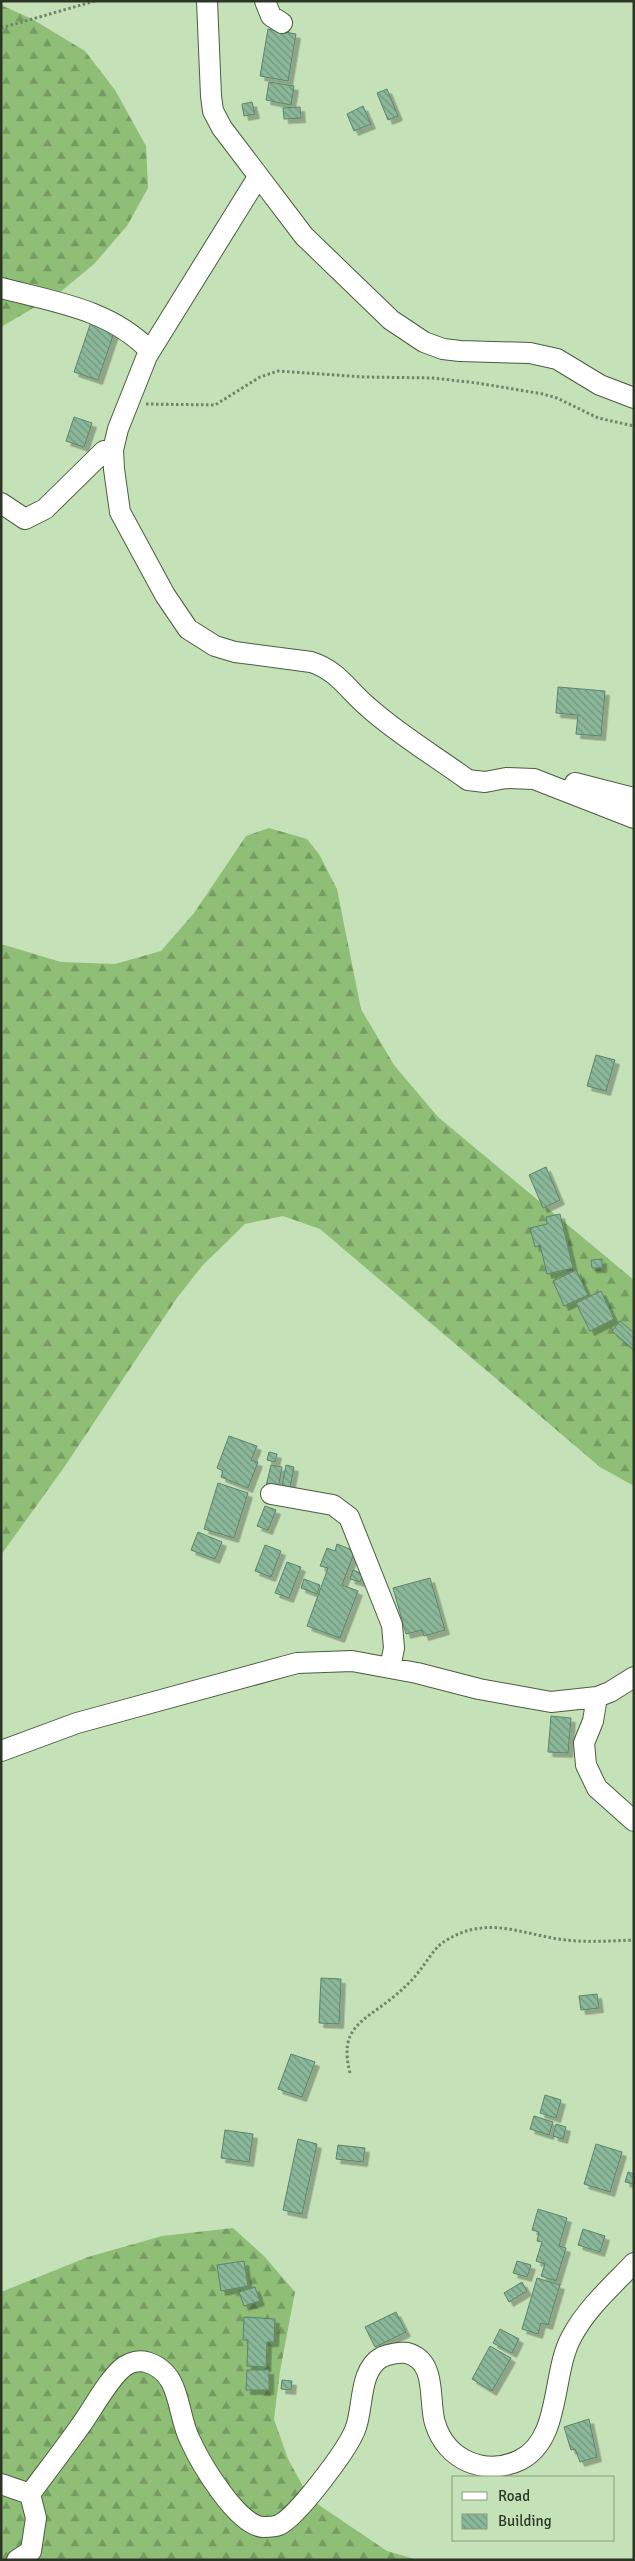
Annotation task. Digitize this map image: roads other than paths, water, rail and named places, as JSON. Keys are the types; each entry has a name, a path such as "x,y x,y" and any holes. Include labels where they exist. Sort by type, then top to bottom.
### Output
{"street":[{"path":"207,1 213,111 222,128 304,236 391,320 424,342 443,349 530,353 557,359 600,385 634,398"},
{"path":"265,1 271,16 282,23"},
{"path":"258,177 150,351 128,403 114,450 114,469 120,512 165,596 188,629 215,646 228,650 323,666 349,687 366,706 468,780 485,782 522,778 547,783 634,818"},
{"path":"1,288 87,310 118,324 138,338 150,351"},
{"path":"1,503 26,519 35,515 45,509 104,451 114,450"},
{"path":"547,783 567,781 634,798"},
{"path":"271,1494 333,1505 349,1517 392,1625 394,1648 390,1668"},
{"path":"1,1752 77,1723 297,1663 352,1661 390,1668 479,1690 551,1702 597,1697 610,1692 634,1677"},
{"path":"597,1697 593,1721 584,1743 586,1765 597,1788 634,1821"},
{"path":"17,2560 30,2551 36,2518 30,2494 108,2386 125,2366 140,2360 155,2364 166,2372 176,2392 178,2407 189,2439 236,2513 250,2524 264,2527 278,2525 297,2512 346,2446 356,2429 365,2382 373,2365 379,2358 391,2354 405,2353 415,2357 427,2371 434,2422 441,2439 459,2458 472,2465 488,2467 519,2460 539,2446 553,2408 564,2354 570,2339 592,2308 634,2263"},
{"path":"1,2484 30,2494"}]}
